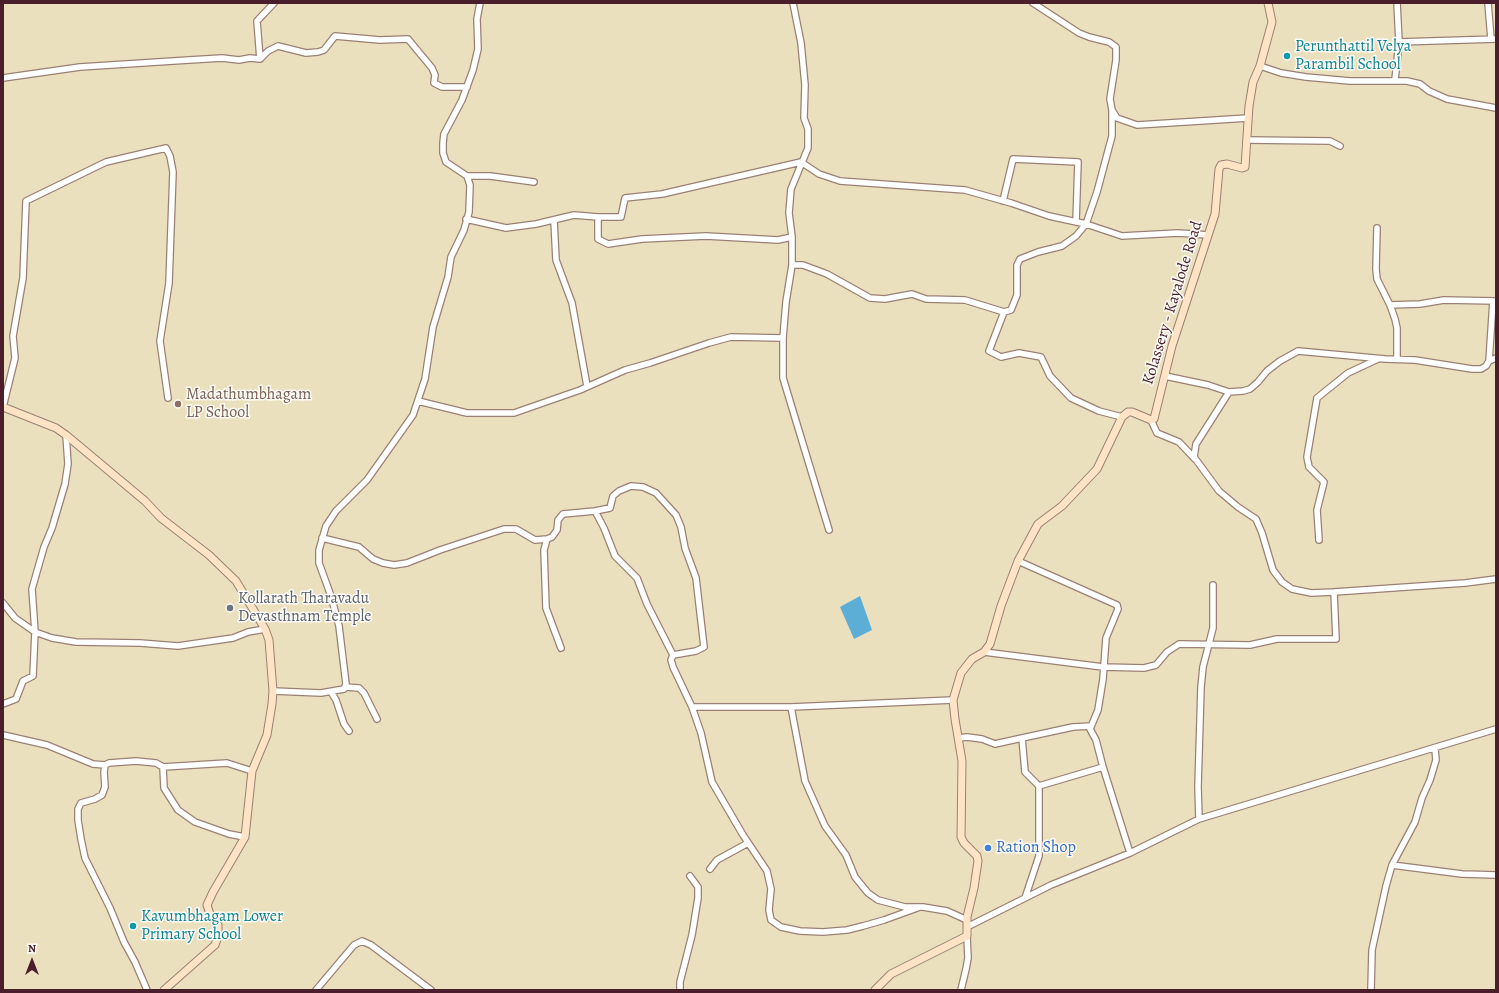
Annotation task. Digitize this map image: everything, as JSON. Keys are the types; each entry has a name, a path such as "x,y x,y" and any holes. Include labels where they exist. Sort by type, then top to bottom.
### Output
{"main road":[{"name":"Kolassery - Kayalode Road","path":"1151,420 1154,419 1172,346 1215,214 1219,169 1221,165 1227,164 1242,168 1245,167 1248,118 1253,82 1260,66 1272,22 1268,3"},
{"path":"3,407 56,428 66,435 145,501 161,518 209,555 236,582 265,629 269,640 273,691 267,734 252,771 245,837 207,905 210,914 218,925 218,936 215,945 164,990"},
{"path":"875,990 891,974 967,936 967,923 978,861 977,856 964,843 961,837 962,761 953,700 961,673 972,659 984,652 990,644 1001,606 1018,561 1038,524 1062,506 1097,469 1122,417 1128,412 1132,412 1151,420"}],"street":[{"path":"260,59 257,21 274,3"},
{"path":"480,3 477,19 478,49 473,70 462,100 444,134 443,153 446,162 467,176 490,176 534,182"},
{"path":"793,3 801,43 805,85 804,118 808,130 808,148 791,189 789,213 792,237 792,265 782,338 783,378 829,530"},
{"path":"792,265 803,265 827,274 870,298 885,300 912,294 926,299 965,300 1004,312 1011,310 1017,296 1017,265 1020,259 1038,252 1062,246 1076,236 1086,224 1097,192 1112,136 1112,110 1110,99 1116,60 1116,47 1109,42 1079,33 1032,3"},
{"path":"1395,80 1399,42 1397,3"},
{"path":"1399,42 1493,39 1488,3"},
{"path":"260,59 268,51 278,46 306,53 318,52 324,50 335,36 380,40 408,39 432,68 434,83 442,87 467,87"},
{"path":"3,78 80,67 196,59 260,59"},
{"path":"1260,66 1280,73 1306,77 1350,81 1395,80 1420,84 1429,91 1447,99 1496,108"},
{"path":"1112,110 1117,118 1137,125 1248,118"},
{"path":"1247,140 1330,141 1340,146"},
{"path":"3,407 15,358 13,336 23,278 26,201 106,162 166,148 170,156 173,172 169,283 160,341 168,398"},
{"path":"1003,200 1013,159 1078,162 1076,222"},
{"path":"466,219 506,228 536,224 574,215 621,217 625,198 662,194 801,162 819,174 840,181 965,190 1003,200 1049,216 1086,224 1122,236 1178,233 1208,235"},
{"path":"345,687 346,677 339,626 319,563 319,550 326,526 336,511 367,480 413,415 425,379 433,327 448,278 451,257 464,230 468,212 470,185 467,176"},
{"path":"598,217 598,239 608,244 656,238 734,237 778,240 792,237"},
{"path":"554,220 556,260 572,303 587,386"},
{"path":"1377,228 1377,279 1390,305 1398,328 1397,359"},
{"path":"1165,376 1208,385 1229,392 1243,391 1250,389 1267,371 1280,361 1298,351 1438,363 1472,369 1481,369 1486,366 1489,360 1494,301 1444,300 1420,304 1390,305"},
{"path":"1004,312 989,351 1001,357 1019,354 1041,357 1050,376 1070,398 1100,411 1122,417"},
{"path":"418,401 467,413 514,413 580,390 625,370 709,343 731,337 782,338"},
{"path":"1489,360 1496,358"},
{"path":"1319,540 1317,510 1324,482 1309,466 1307,457 1317,398 1348,373 1378,359"},
{"path":"1195,459 1196,444 1229,392"},
{"path":"1151,420 1158,433 1179,442 1195,459 1219,491 1238,507 1256,519 1262,533 1273,570 1282,582 1292,589 1311,593 1334,592 1465,583 1496,579"},
{"path":"3,704 16,699 23,681 33,676 34,632 32,589 65,484 68,464 66,435"},
{"path":"322,538 360,547 373,559 394,565 407,564 440,550 504,529 516,529 535,540 547,539 552,537 557,530 558,520 562,514 610,508 613,496 619,491 631,486 643,487 656,493 676,515 681,527 685,548 696,578 704,644 704,647 696,651 674,655 671,660 671,664 692,707 701,733 712,782 748,843 768,871 771,889 769,910 771,920 780,927 808,932 847,930 884,920 920,907"},
{"path":"595,511 604,528 615,556 637,578 647,604 674,655"},
{"path":"547,539 544,550 546,608 561,648"},
{"path":"1018,561 1116,605 1118,609 1106,638 1103,680 1098,710 1091,726 1091,731 1096,740 1130,853"},
{"path":"1199,819 1198,787 1201,687 1208,645 1213,628 1213,585"},
{"path":"984,652 1103,667 1144,668 1156,665 1166,652 1179,644 1250,645 1277,640 1313,638 1336,639 1334,592"},
{"path":"3,603 15,618 34,632 52,638 76,642 140,643 178,646 233,638 248,632 265,629"},
{"path":"273,691 316,693 331,692 344,689 345,687 359,688 364,693 377,719"},
{"path":"331,692 344,724 349,731"},
{"path":"692,707 791,707 953,700"},
{"path":"791,707 802,758 805,781 825,826 846,855 855,877 868,893 878,900 905,907 920,907 948,912 967,923 1051,885 1130,853 1199,819 1435,749 1496,729"},
{"path":"958,738 967,737 982,739 995,744 1073,727 1091,726"},
{"path":"3,734 47,744 93,764 105,765 109,763 136,761 156,763 163,767 227,763 252,771"},
{"path":"1022,738 1025,772 1039,786 1039,856 1025,898"},
{"path":"1371,990 1372,950 1386,886 1392,865 1415,822 1436,760 1435,749"},
{"path":"105,765 105,787 102,795 95,799 81,803 78,809 81,839 86,858 147,990"},
{"path":"163,767 164,788 178,810 196,822 229,834 245,837"},
{"path":"1039,786 1103,767"},
{"path":"710,869 717,860 748,843"},
{"path":"1392,865 1462,874 1496,875"},
{"path":"680,990 680,982 692,935 698,898 698,887 690,876"},
{"path":"961,990 968,958 967,936"},
{"path":"316,990 354,945 362,941 371,945 431,990"}],"water":[{"path":"860,596 872,630 854,639 840,607"}],"place":[{"name":"Perunthattil Velya Parambil School","path":"1287,56"},
{"name":"Madathumbhagam LP School","path":"178,404"},
{"name":"Kollarath Tharavadu Devasthnam Temple","path":"230,608"},
{"name":"Ration Shop","path":"988,848"},
{"name":"Kavumbhagam Lower Primary School","path":"133,926"}]}
